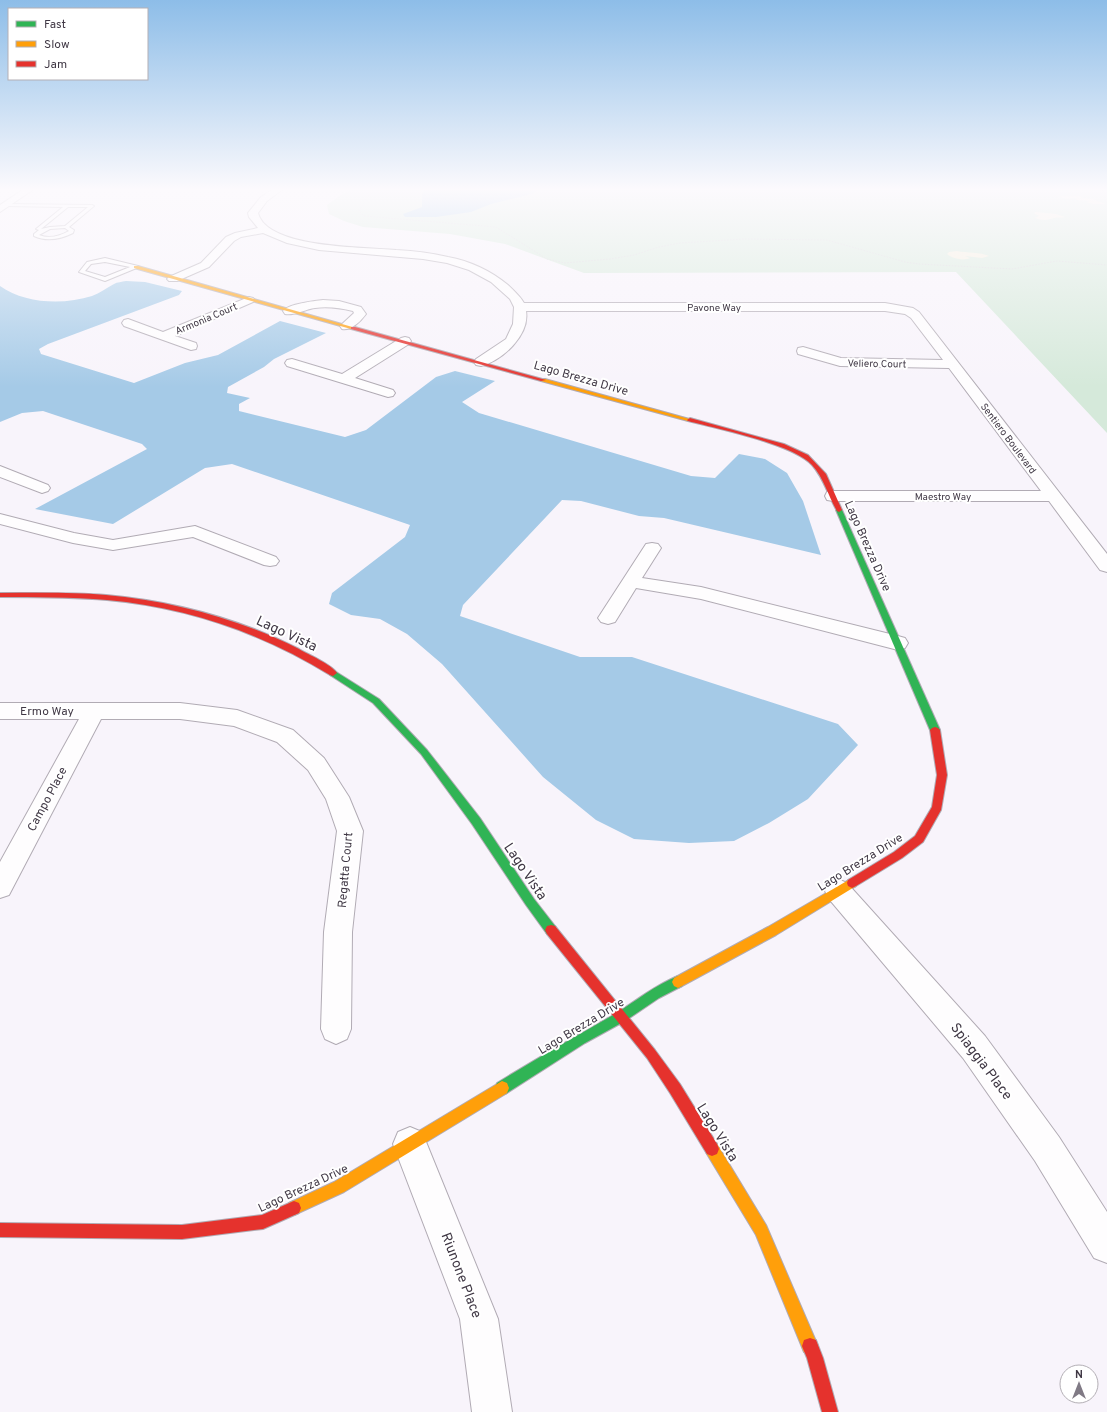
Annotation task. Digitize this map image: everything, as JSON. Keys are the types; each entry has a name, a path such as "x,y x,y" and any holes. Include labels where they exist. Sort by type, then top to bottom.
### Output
{"street":[{"path":"173,279 204,265 214,255"},
{"path":"411,255 453,261 475,269 494,278 508,289 517,300 522,313 519,326 510,341 481,362"},
{"name":"Lago Brezza Drive","path":"0,1230 182,1232 263,1222 339,1187 581,1039 621,1017 655,994 772,931 898,855 918,838 937,807 942,775 937,734 898,643 823,474 815,462 803,454 782,445 405,341 248,300 136,267"},
{"name":"Armonia Court","path":"164,336 248,300"},
{"path":"289,311 313,303 334,303 357,309 360,314 346,326"},
{"name":"Pavone Way","path":"520,307 886,307 909,311"},
{"name":"Sentiero Boulevard","path":"909,311 915,315 1107,566"},
{"path":"128,323 191,346"},
{"path":"344,380 405,341"},
{"name":"Veliero Court","path":"803,352 840,362 952,364"},
{"path":"292,363 388,393"},
{"path":"1,472 42,488"},
{"name":"Maestro Way","path":"833,496 1053,496"},
{"path":"0,519 79,539 113,545 131,543 195,530 270,561"},
{"path":"608,618 652,548"},
{"path":"631,582 701,593 898,643"},
{"name":"Lago Vista","path":"0,595 49,595 121,599 187,610 248,629 310,657 376,701 424,752 476,821 530,902 586,975 651,1054 688,1109 761,1230 815,1358 830,1412"},
{"name":"Ermo Way","path":"0,712 94,711"},
{"name":"Campo Place","path":"0,887 94,711"},
{"name":"Regatta Court","path":"94,711 180,711 237,718 285,736 316,764 338,797 350,831 338,932 336,1029"},
{"name":"Spiaggia Place","path":"838,891 974,1047 1047,1149 1106,1242"},
{"name":"Riunone Place","path":"410,1144 479,1319 492,1412"}],"lane":[{"path":"105,260 136,267 105,279 82,272 89,263 105,260"}],"path":[{"path":"540,255 546,259 572,263 610,259 628,255"},
{"path":"880,255 905,262 919,264 1012,269 1057,261 1107,265"}],"green space":[{"path":"535,255 1107,255 1107,433 956,272 584,273"}],"sand":[{"path":"948,255 989,256 982,258 965,256 970,258 968,259 952,257"}],"water":[{"path":"126,281 145,282 182,291 179,295 48,344 39,349 41,354 134,383 185,363 218,355 280,321 326,333 274,359 264,367 228,387 227,393 250,398 239,404 239,411 345,437 366,430 436,377 455,371 495,381 462,402 479,413 691,476 715,478 739,454 765,459 787,473 803,501 821,555 664,518 639,516 581,501 562,500 463,605 460,616 580,657 632,657 838,724 858,745 808,799 769,823 734,841 689,843 634,839 596,820 543,777 442,664 407,634 380,619 351,615 329,604 332,593 405,537 410,525 232,464 205,468 113,524 35,509 147,449 142,444 43,411 22,413 0,422 0,286 21,296 57,302 92,296 115,283"}],"traffic: fast":[{"path":"839,510 935,730"},
{"path":"333,673 376,701 424,752 476,821 530,902 551,930"},
{"path":"502,1088 581,1039 621,1017 655,994 678,982"}],"traffic: slow":[{"path":"136,267 353,328"},
{"path":"543,380 690,420"},
{"path":"678,982 772,931 852,883"},
{"path":"294,1208 339,1187 502,1088"},
{"path":"712,1149 761,1230 810,1346"}],"traffic: jam":[{"path":"353,328 543,380"},
{"path":"690,420 782,445 806,456 823,474 839,510"},
{"path":"0,595 107,597 150,603 177,609 232,624 259,634 309,658 333,673"},
{"path":"852,883 898,855 919,839 937,807 942,775 935,730"},
{"path":"551,930 651,1054 675,1089 712,1149"},
{"path":"0,1230 182,1232 263,1222 294,1208"},
{"path":"810,1346 815,1358 830,1412"}]}
